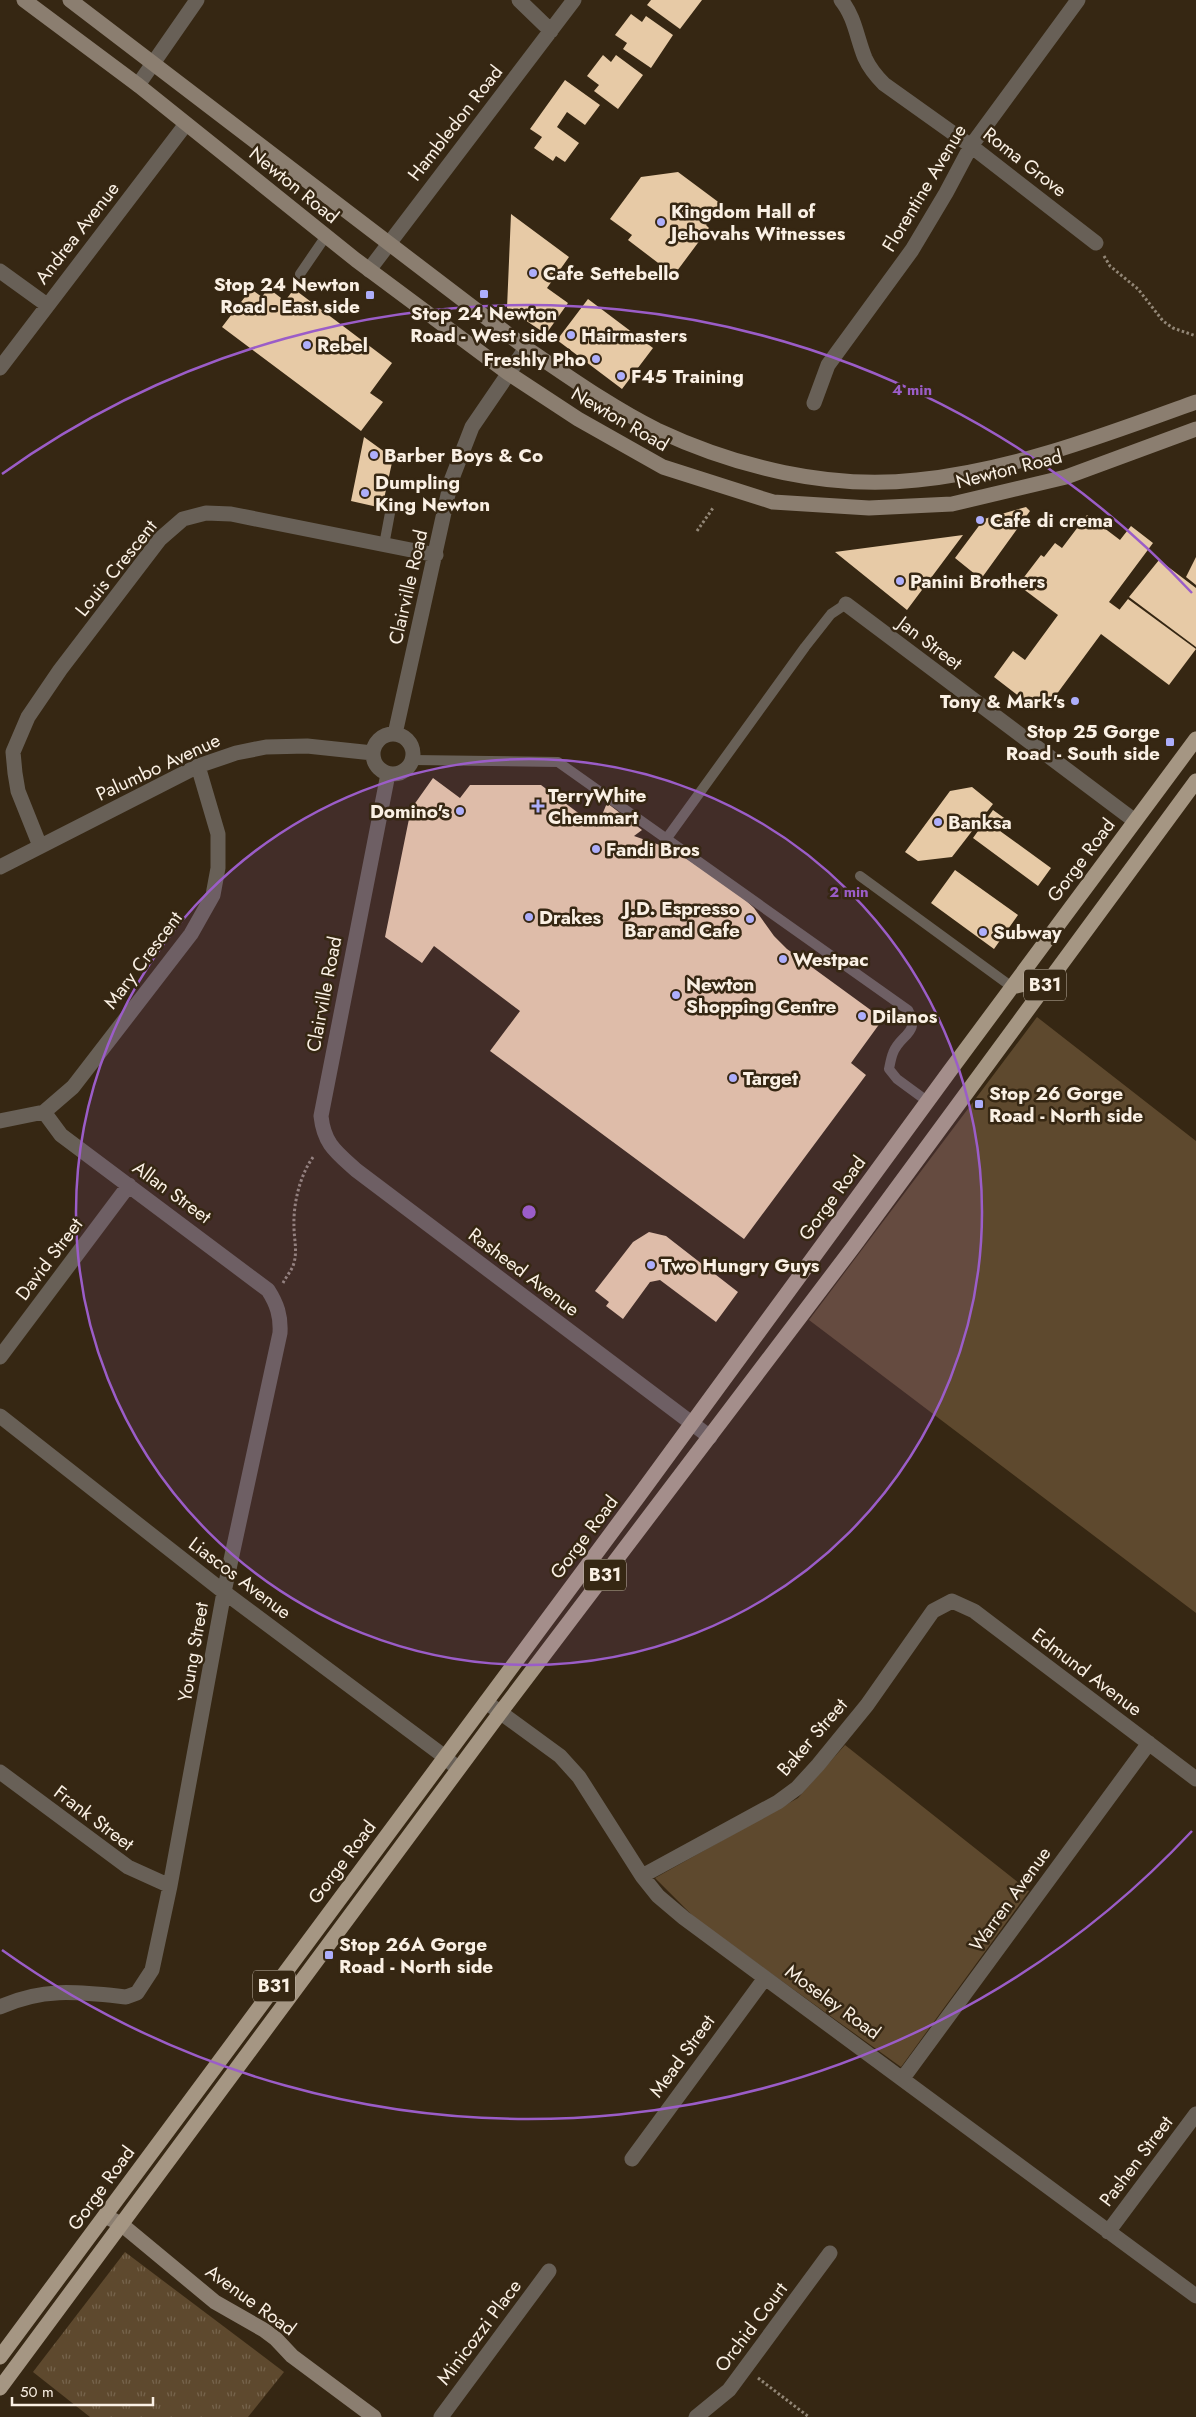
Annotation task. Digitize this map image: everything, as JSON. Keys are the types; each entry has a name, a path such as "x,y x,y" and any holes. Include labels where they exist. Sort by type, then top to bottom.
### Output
{"main road":[{"name":"Newton Road","path":"24,0 138,85 369,270 508,373 578,419 663,467 773,502 869,508 952,504 1066,477 1196,429"},
{"name":"Newton Road","path":"70,0 526,348 596,396 657,430 704,450 763,468 809,477 856,481 915,480 958,475 1056,451 1196,402"},
{"name":"Gorge Road","path":"0,2357 1196,739"},
{"name":"Gorge Road","path":"0,2388 458,1769 710,1436 1196,781"},
{"path":"1135,821 1154,837"},
{"path":"1012,987 1050,978"},
{"path":"928,1101 936,1133"},
{"name":"Avenue Road","path":"105,2216 121,2224 216,2302 276,2338 292,2356 374,2417"}],"street":[{"path":"138,85 155,64 197,0"},
{"path":"519,0 551,31"},
{"name":"Hambledon Road","path":"369,270 574,0"},
{"name":"Roma Grove","path":"841,0 849,9 865,58 873,73 884,84 971,146 1096,243"},
{"name":"Florentine Avenue","path":"814,403 828,365 912,250 971,146 1078,0"},
{"name":"Andrea Avenue","path":"0,368 186,124"},
{"path":"0,271 47,305"},
{"name":"Clairville Road","path":"395,734 452,481 462,450 472,427 526,348"},
{"name":"Louis Crescent","path":"40,846 18,790 13,752 28,717 160,539 183,519 206,513 231,514 436,556"},
{"name":"Jan Street","path":"846,604 1135,821"},
{"path":"395,734 406,738 411,744 413,760 404,772 388,774 380,770 375,763 373,753 378,741 386,735 395,734"},
{"name":"Palumbo Avenue","path":"0,867 198,766 236,753 266,746 307,746 373,753"},
{"name":"Mary Crescent","path":"0,1121 44,1112 74,1087 191,934 213,895 218,868 218,834 198,766"},
{"name":"Clairville Road","path":"323,1133 321,1116 388,774"},
{"name":"Allan Street","path":"44,1112 61,1135 253,1277 268,1290 276,1304"},
{"name":"Rasheed Avenue","path":"323,1133 333,1149 356,1170 691,1424 710,1436"},
{"name":"David Street","path":"0,1357 129,1186"},
{"name":"Young Street","path":"0,2008 14,2001 49,1992 126,1997 137,1993 152,1970 170,1886 224,1592 280,1333 281,1320 276,1304"},
{"name":"Liascos Avenue","path":"0,1416 224,1592 445,1757 458,1769"},
{"name":"Edmund Avenue","path":"952,1601 974,1612 1196,1778"},
{"name":"Baker Street","path":"642,1876 778,1802 797,1788 867,1705 933,1611 952,1601"},
{"name":"Moseley Road","path":"486,1702 560,1756 579,1777 642,1876 658,1896 684,1918 1196,2296"},
{"name":"Warren Avenue","path":"903,2078 1149,1743"},
{"name":"Frank Street","path":"0,1772 128,1867 170,1886"},
{"name":"Mead Street","path":"632,2158 765,1978"},
{"name":"Pashen Street","path":"1108,2232 1196,2114"},
{"name":"Orchid Court","path":"696,2417 729,2390 830,2254"},
{"name":"Minicozzi Place","path":"441,2417 549,2271"}],"lane":[{"path":"300,274 326,236"},
{"path":"384,545 390,513"},
{"path":"667,838 805,647 831,614 846,604"},
{"path":"413,760 558,762 908,1010 913,1019 912,1028 893,1051 889,1069 897,1079 928,1101"},
{"path":"860,876 1012,987"}],"path":[{"path":"1096,243 1110,266 1138,289 1163,321 1173,328 1196,336"},
{"path":"697,531 713,508"},
{"path":"744,2368 809,2417"}],"green space":[{"path":"1037,1017 1196,1141 1196,1613 809,1320"},
{"path":"845,1745 1029,1891 901,2067 696,1919 655,1878 798,1798"},
{"path":"125,2252 284,2372 248,2417 90,2417 33,2372"}],"building":[{"path":"651,0 702,0 680,29 647,5"},
{"path":"631,14 642,22 646,16 673,35 651,68 623,49 627,43 615,35"},
{"path":"603,55 611,62 616,55 643,75 618,109 594,91 599,85 587,76"},
{"path":"565,80 600,105 585,125 567,112 557,127 579,143 565,162 556,156 553,161 534,148 542,137 530,129"},
{"name":"Kingdom Hall of Jehovahs Witnesses","path":"678,172 721,204 706,225 709,228 674,275 628,240 632,235 610,219 641,177"},
{"name":"Cafe Settebello","path":"511,214 569,257 547,288 568,303 546,334 507,308"},
{"name":"Rebel","path":"268,288 285,301 294,289 392,363 370,393 383,402 361,431 222,327 251,289 262,297"},
{"path":"588,299 653,348 622,389 557,340"},
{"path":"364,437 393,458 382,508 351,501"},
{"path":"1026,507 1030,511 981,579 955,558 984,519"},
{"path":"1087,515 1120,540 1131,526 1153,543 1109,602 1120,610 1128,599 1196,649 1169,685 1101,634 1045,710 1032,700 1029,704 994,677 1013,651 1025,660 1058,615 1018,585 1041,555 1044,557 1055,543 1062,548"},
{"name":"Panini Brothers","path":"963,535 907,610 835,552"},
{"path":"1196,557 1196,585 1186,577"},
{"path":"1159,560 1196,588 1196,647 1129,597"},
{"name":"Newton Shopping Centre","path":"433,778 460,798 470,785 541,785 597,827 607,803 642,830 634,836 674,850 740,895 754,908 774,936 787,949 883,1019 851,1063 866,1075 744,1239 490,1051 520,1011 434,946 422,963 385,937 411,809"},
{"path":"972,787 993,804 952,857 918,861 905,852 950,791"},
{"path":"993,810 1007,820 1000,831 1051,868 1038,886 973,838"},
{"path":"955,870 1018,915 994,949 931,903"},
{"path":"649,1232 666,1236 738,1292 716,1322 660,1280 650,1282 623,1319 606,1306 609,1302 595,1291 633,1242"}],"place":[{"name":"Kingdom Hall of Jehovahs Witnesses","path":"661,222"},
{"name":"Cafe Settebello","path":"533,273"},
{"name":"Stop 24 Newton Road - West side","path":"484,294"},
{"name":"Stop 24 Newton Road - East side","path":"370,295"},
{"name":"Hairmasters","path":"571,335"},
{"name":"Rebel","path":"307,345"},
{"name":"Freshly Pho","path":"596,359"},
{"name":"F45 Training","path":"621,376"},
{"name":"Barber Boys & Co","path":"374,455"},
{"name":"Dumpling King Newton","path":"365,493"},
{"name":"Cafe di crema","path":"980,520"},
{"name":"Panini Brothers","path":"900,581"},
{"name":"Tony & Mark's","path":"1075,701"},
{"name":"Stop 25 Gorge Road - South side","path":"1170,742"},
{"name":"TerryWhite Chemmart","path":"538,806"},
{"name":"Domino's","path":"460,811"},
{"name":"Banksa","path":"938,822"},
{"name":"Fandi Bros","path":"596,849"},
{"name":"Drakes","path":"529,917"},
{"name":"J.D. Espresso Bar and Cafe","path":"750,919"},
{"name":"Subway","path":"983,932"},
{"name":"Westpac","path":"783,959"},
{"name":"Newton Shopping Centre","path":"676,995"},
{"name":"Dilanos","path":"862,1016"},
{"name":"Target","path":"733,1078"},
{"name":"Stop 26 Gorge Road - North side","path":"979,1104"},
{"name":"Two Hungry Guys","path":"651,1265"},
{"name":"Stop 26A Gorge Road - North side","path":"329,1955"}]}
